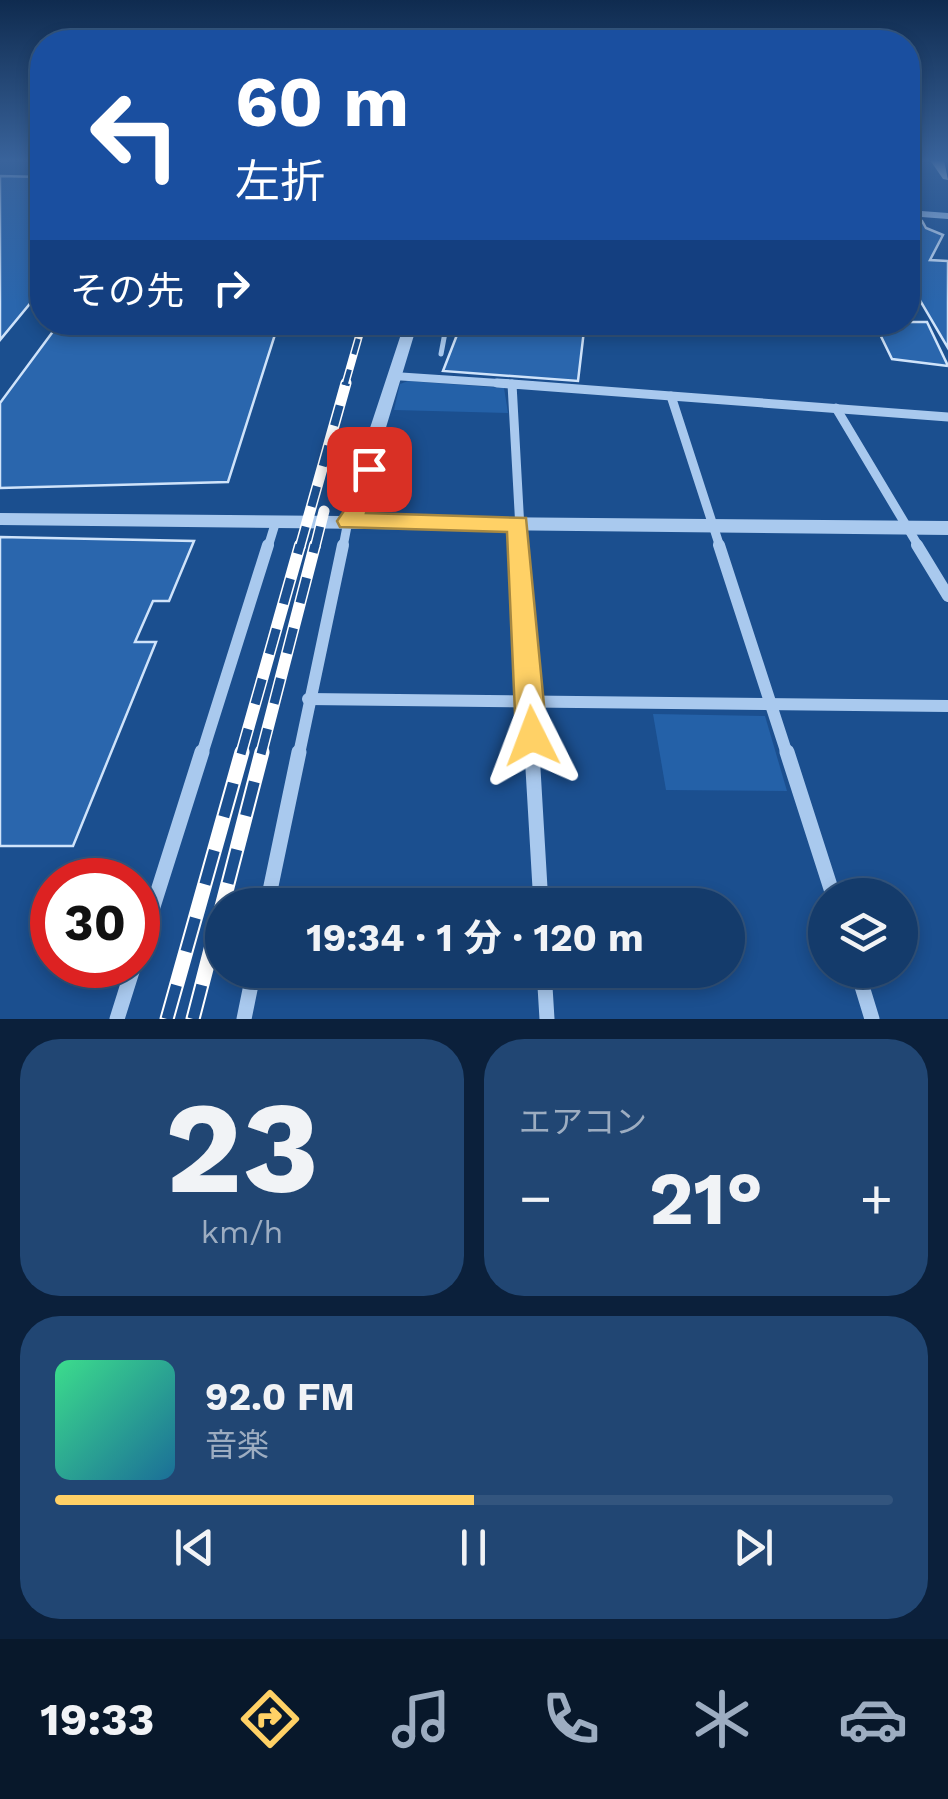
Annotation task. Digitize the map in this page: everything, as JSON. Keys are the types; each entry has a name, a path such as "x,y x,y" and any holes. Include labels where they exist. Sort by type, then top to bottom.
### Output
{"street":[{"path":"920,214 948,216"},
{"path":"270,888 348,521 361,504 408,335"},
{"path":"394,376 948,416"},
{"path":"512,384 540,888"},
{"path":"671,396 828,878"},
{"path":"836,408 948,596"},
{"path":"0,520 948,528"},
{"path":"160,885 276,521"},
{"path":"308,699 948,706"},
{"path":"117,1019 127,988"},
{"path":"244,1019 250,988"},
{"path":"545,988 547,1019"},
{"path":"862,988 872,1019"}],"lane":[{"path":"441,354 445,335"}],"shaded area":[{"path":"408,381 504,388 508,413 394,410 400,384"},
{"path":"653,714 765,716 787,791 666,790"}],"building":[{"path":"0,208 30,208 30,304 0,340"},
{"path":"920,221 943,235 930,260 948,261 948,348 920,300"},
{"path":"920,322 927,322 948,366 892,359 880,335 920,335"},
{"path":"50,335 275,335 228,482 0,488 0,403"},
{"path":"457,335 583,335 578,381 443,371"},
{"path":"0,537 194,541 169,601 153,601 135,642 156,642 73,846 0,846"}],"railway":[{"path":"345,385 359,335"},
{"path":"300,547 346,383"},
{"path":"315,547 324,511"},
{"path":"241,754 300,545"},
{"path":"261,754 315,545"},
{"path":"167,1019 242,752"},
{"path":"193,1019 262,752"}],"route":[{"path":"369,469 361,504 348,521 518,524 532,736"}]}
